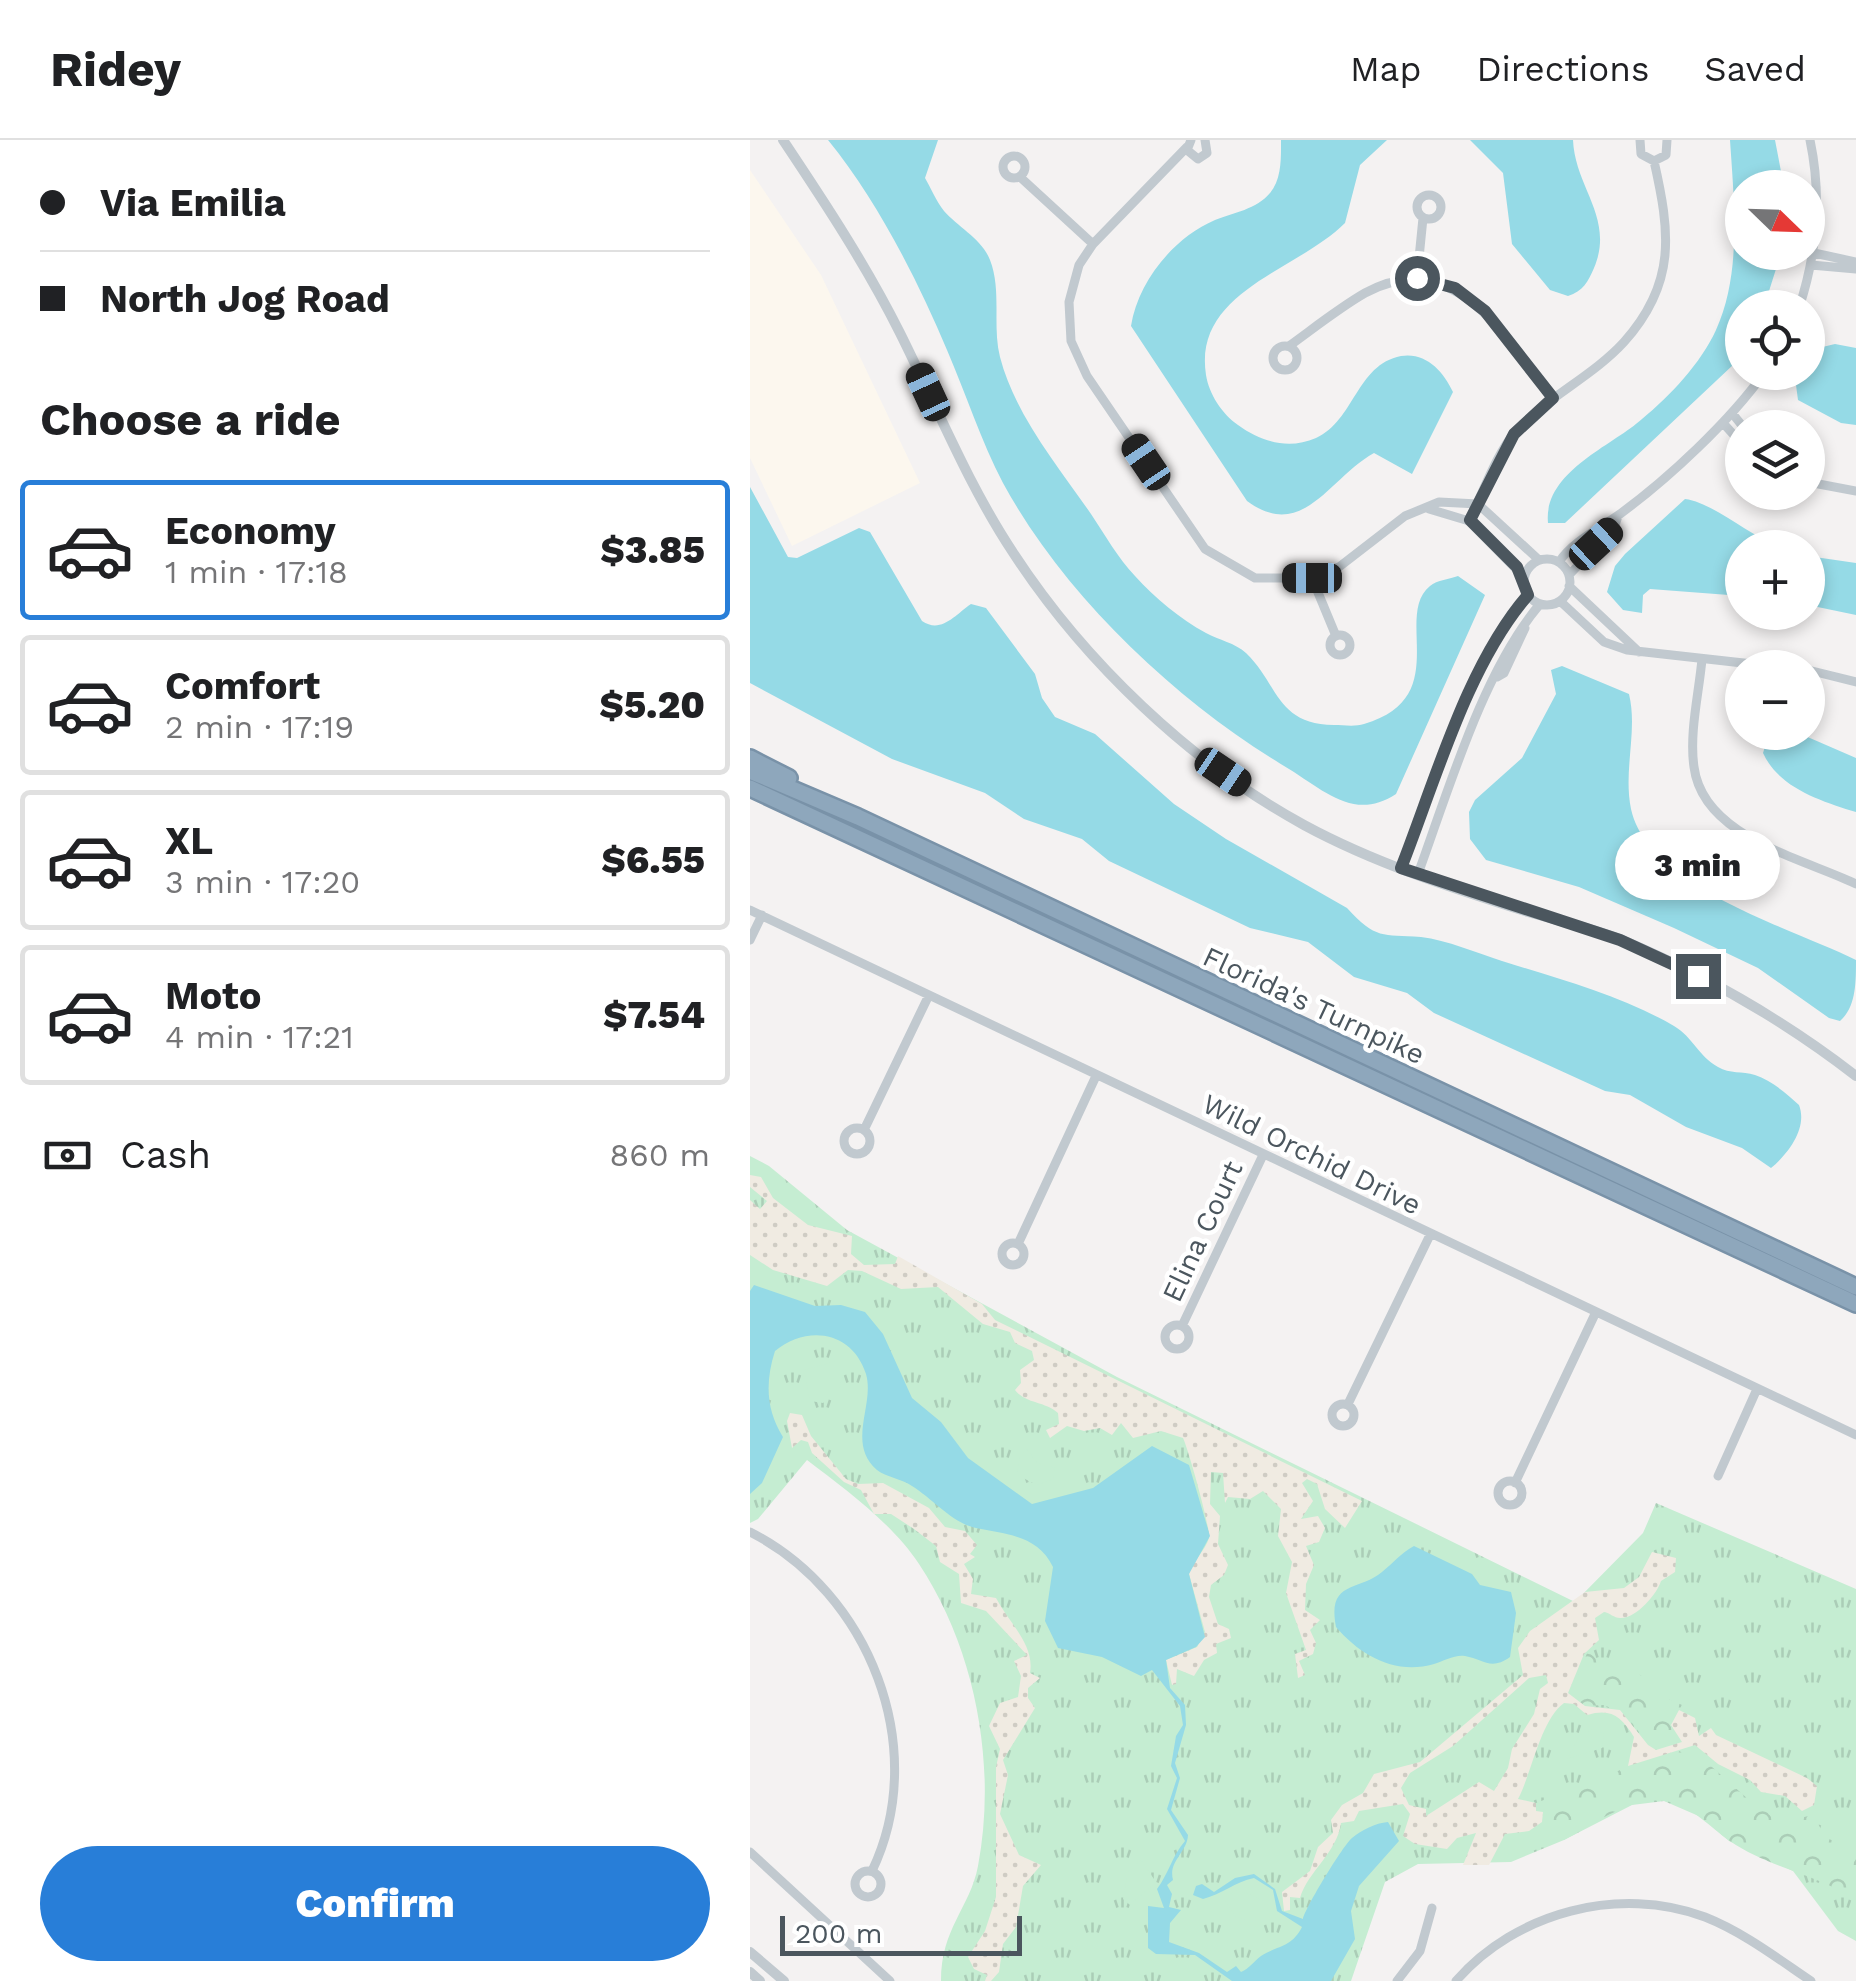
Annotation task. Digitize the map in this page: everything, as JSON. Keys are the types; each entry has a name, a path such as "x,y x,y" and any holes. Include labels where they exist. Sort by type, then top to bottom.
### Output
{"highway":[{"path":"750,758 858,817"},
{"name":"Florida's Turnpike","path":"750,771 858,817 1856,1287"},
{"name":"Florida's Turnpike","path":"750,788 1856,1304"}],"street":[{"path":"782,140 845,232 899,332 957,455 1013,554 1057,612 1122,683 1223,772 1302,824 1401,868 1620,940 1766,1012 1856,1076"},
{"path":"1189,143 1191,157 1202,158 1208,150 1205,140"},
{"path":"1470,520 1514,434 1623,343 1658,289 1667,257 1668,224 1654,161 1641,154 1640,140"},
{"path":"1654,161 1666,155 1667,140"},
{"path":"1810,140 1814,170"},
{"path":"1189,143 1092,244 1079,265 1068,302 1071,340 1087,376 1205,549 1255,578 1312,578 1340,566 1405,516 1439,502 1478,504 1538,560 1559,562"},
{"path":"1020,177 1092,244"},
{"path":"1417,278 1423,218"},
{"path":"1825,256 1856,266"},
{"path":"1825,265 1856,266"},
{"path":"1289,346 1368,291 1417,278 1455,288 1485,311 1553,398"},
{"path":"1734,410 1751,390"},
{"path":"1559,562 1567,550 1618,516 1725,420"},
{"path":"1722,423 1725,426"},
{"path":"1825,485 1856,491"},
{"path":"1429,509 1470,520 1524,577 1528,595 1540,604"},
{"path":"1560,601 1569,581 1614,528 1618,516"},
{"path":"1524,577 1538,560"},
{"path":"1559,562 1569,581 1638,652"},
{"path":"1312,578 1336,636"},
{"path":"1401,868 1476,684 1510,614 1528,595"},
{"path":"1418,874 1470,734 1497,678 1504,673 1528,618 1540,604 1560,601"},
{"path":"1560,601 1604,642 1638,652 1725,661"},
{"path":"1702,658 1693,765 1706,801 1734,828 1856,884"},
{"path":"1825,674 1856,682"},
{"name":"Wild Orchid Drive","path":"750,910 1856,1434"},
{"path":"750,940 762,916"},
{"path":"864,1130 929,996"},
{"path":"1018,1244 1096,1076"},
{"name":"Elina Court","path":"1182,1326 1263,1155"},
{"path":"1348,1404 1430,1235"},
{"path":"1515,1483 1596,1314"},
{"path":"1718,1476 1756,1389"},
{"path":"750,1532 784,1552 826,1590 859,1636 881,1687 894,1748 895,1785 889,1826 872,1871"},
{"path":"750,1852 890,1981"},
{"path":"1456,1981 1482,1956 1527,1926 1586,1907 1613,1904 1672,1908 1703,1916 1811,1981"},
{"path":"1398,1981 1420,1951 1432,1908"},
{"path":"750,1952 784,1981"},
{"path":"750,1972 760,1981"}],"shaded area":[{"path":"750,170 821,275 920,483 792,546 750,458"}],"green space":[{"path":"750,1156 769,1166 847,1230 1117,1377 1575,1602 1643,1533 1656,1503 1856,1589 1856,1941 1838,1931 1793,1871 1729,1841 1701,1817 1664,1801 1632,1805 1511,1862 1418,1864 1385,1882 1351,1981 941,1981 946,1947 974,1881 983,1828 983,1749 968,1671 939,1598 908,1549 882,1521 807,1460 758,1519 750,1523"},
{"path":"836,1361 844,1369 839,1391 823,1403 810,1401 804,1370"},
{"path":"1027,1449 1037,1463 1055,1468 1053,1479 1037,1485 1017,1475 1020,1455"},
{"path":"1588,1651 1605,1668 1632,1667 1662,1696 1682,1705 1671,1725 1683,1739 1680,1743 1669,1749 1651,1748 1626,1715 1604,1705 1585,1706 1571,1696 1570,1681 1578,1675"},
{"path":"1593,1729 1604,1734 1602,1748 1567,1759 1580,1735"},
{"path":"1679,1751 1712,1767 1749,1800 1760,1797 1769,1815 1784,1810 1791,1820 1813,1815 1826,1838 1856,1849 1856,1900 1745,1850 1674,1803 1651,1801 1625,1807 1564,1840 1535,1828 1543,1812 1536,1811 1536,1803 1554,1796 1566,1783 1592,1786 1639,1759"},
{"path":"1141,1860 1156,1882 1130,1905 1123,1899 1128,1872"},
{"path":"1238,1889 1263,1901 1263,1912 1247,1920 1235,1916 1223,1898"}],"sand":[{"path":"750,1175 761,1177 773,1198 808,1225 852,1236 851,1254 864,1265 895,1264 898,1256 982,1304 995,1320 1362,1501 1345,1528 1325,1509 1317,1484 1307,1479 1302,1483 1313,1501 1301,1519 1318,1516 1325,1528 1319,1542 1306,1546 1314,1565 1306,1584 1305,1610 1320,1620 1310,1630 1316,1643 1313,1654 1299,1661 1305,1675 1298,1678 1295,1654 1306,1650 1286,1593 1292,1562 1278,1536 1281,1509 1263,1491 1250,1499 1228,1497 1225,1503 1223,1473 1211,1472 1210,1504 1220,1516 1218,1544 1228,1565 1224,1575 1211,1585 1209,1597 1218,1624 1229,1629 1231,1638 1216,1644 1217,1653 1204,1660 1194,1676 1177,1669 1176,1684 1172,1685 1166,1660 1197,1647 1205,1632 1189,1574 1209,1532 1183,1438 1161,1431 1133,1438 1121,1423 1112,1435 1100,1428 1084,1431 1067,1426 1050,1438 1046,1430 1059,1424 1058,1413 1015,1390 1021,1383 1020,1370 1034,1360 1032,1351 1015,1343 1010,1332 983,1324 938,1287 901,1289 862,1271 848,1270 827,1286 773,1270 750,1255 750,1200 760,1209 767,1201 750,1187"},
{"path":"790,1413 802,1415 811,1436 846,1479 858,1484 883,1483 929,1508 945,1527 965,1531 977,1545 970,1554 975,1557 964,1564 973,1579 971,1594 996,1598 1025,1644 1031,1663 1030,1673 1040,1678 1028,1688 1028,1698 1035,1708 1003,1760 1008,1775 1000,1814 1019,1855 1041,1865 1023,1886 1016,1927 1003,1944 999,1972 991,1981 985,1981 987,1975 974,1969 968,1957 985,1931 996,1897 996,1767 1000,1749 989,1726 1000,1703 1018,1697 1021,1676 1014,1661 1027,1655 986,1611 961,1603 959,1574 940,1562 936,1546 891,1514 874,1514 861,1490 844,1482 812,1453 808,1442 801,1440 792,1448 787,1421"},
{"path":"1652,1552 1676,1558 1675,1572 1661,1581 1639,1610 1626,1617 1604,1612 1595,1618 1599,1640 1584,1654 1568,1693 1585,1706 1620,1710 1656,1750 1682,1742 1671,1725 1679,1710 1695,1718 1699,1736 1711,1728 1716,1735 1807,1778 1817,1786 1814,1805 1802,1811 1785,1796 1761,1792 1750,1780 1718,1764 1695,1745 1628,1766 1634,1737 1620,1719 1609,1713 1587,1715 1574,1704 1564,1703 1549,1721 1518,1799 1536,1803 1536,1811 1543,1812 1542,1822 1529,1831 1505,1834 1489,1865 1463,1865 1476,1833 1457,1838 1447,1849 1415,1844 1403,1836 1410,1814 1403,1804 1359,1811 1354,1821 1341,1823 1334,1844 1300,1898 1290,1897 1290,1910 1284,1911 1282,1892 1310,1871 1318,1847 1333,1833 1331,1820 1342,1805 1363,1793 1374,1774 1420,1762 1523,1675 1518,1648 1530,1631 1585,1592 1624,1588 1639,1577","holes":["1546,1675 1548,1683 1540,1689 1534,1714 1512,1749 1508,1768 1494,1791 1479,1782 1426,1816 1426,1809 1409,1805 1401,1788 1410,1773 1453,1746 1529,1678"]}],"water":[{"path":"828,140 938,140 925,178 944,211 976,239 990,260 996,284 1000,357 1016,399 1039,439 1135,576 1187,621 1246,653 1281,701 1300,718 1349,726 1391,712 1407,696 1415,677 1417,617 1420,599 1430,586 1458,576 1485,595 1396,794 1381,802 1354,804 1316,786 1247,742 1166,680 1091,606 1058,566 1003,483 909,268 863,188"},
{"path":"1281,140 1387,140 1360,165 1345,223 1253,286 1215,323 1206,346 1206,375 1217,403 1232,420 1256,436 1296,443 1329,430 1374,370 1401,356 1426,360 1453,392 1412,474 1374,453 1315,502 1284,514 1267,512 1247,501 1131,326 1141,293 1172,250 1200,228 1252,207 1270,193 1279,175"},
{"path":"1470,140 1573,140 1600,234 1594,268 1578,291 1568,296 1550,290 1512,244 1503,173"},
{"path":"1730,140 1775,140 1781,170 1732,170"},
{"path":"1732,270 1776,270 1769,290 1729,290"},
{"path":"1725,304 1725,373 1565,523 1548,523 1549,505 1556,489 1582,462 1663,400 1710,342"},
{"path":"1825,346 1856,348 1856,425 1841,423 1825,414 1825,410 1798,400 1797,390 1825,390"},
{"path":"750,487 788,557 797,558 859,528 870,532 922,621 942,624 971,604 986,608 1035,674 1042,698 1055,717 1095,734 1174,804 1226,839 1347,908 1365,926 1388,935 1441,941 1612,997 1674,1026 1718,1067 1755,1075 1773,1084 1799,1105 1801,1123 1790,1148 1771,1168 1742,1148 1686,1127 1630,1095 1605,1091 1434,1013 1407,993 1354,977 1308,942 1250,928 1109,861 1082,839 1024,819 985,793 892,759 750,683"},
{"path":"1685,499 1707,506 1747,530 1725,530 1725,595 1650,589 1643,595 1642,613 1623,610 1607,592 1615,566"},
{"path":"1825,558 1856,563 1856,615 1825,609"},
{"path":"1562,666 1629,694 1631,809 1643,837 1664,861 1726,902 1856,960 1852,1002 1840,1021 1829,1018 1758,968 1674,928 1579,887 1486,860 1470,839 1469,812 1475,800 1522,758 1556,694 1551,670"},
{"path":"1825,745 1856,758 1856,812 1815,798 1790,784 1763,753 1825,750"},
{"path":"754,1285 815,1306 841,1305 865,1312 883,1334 912,1398 941,1422 968,1458 1032,1504 1093,1488 1152,1446 1189,1465 1210,1536 1189,1574 1205,1637 1196,1647 1166,1660 1170,1688 1185,1705 1186,1725 1175,1763 1180,1778 1171,1810 1188,1835 1173,1867 1173,1880 1167,1885 1172,1894 1169,1907 1181,1910 1170,1923 1169,1942 1199,1953 1227,1972 1236,1966 1241,1972 1289,1942 1302,1927 1277,1911 1273,1890 1254,1878 1203,1899 1193,1895 1196,1886 1202,1884 1214,1892 1235,1878 1254,1874 1275,1889 1282,1911 1303,1919 1317,1890 1352,1838 1388,1822 1399,1841 1359,1886 1351,1911 1355,1939 1331,1981 1232,1981 1195,1955 1156,1954 1148,1948 1148,1906 1164,1908 1157,1889 1185,1841 1167,1809 1177,1778 1171,1766 1176,1736 1183,1725 1180,1706 1152,1670 1141,1676 1102,1657 1058,1648 1045,1621 1053,1567 1039,1548 1020,1538 967,1525 912,1486 877,1470 863,1448 866,1374 850,1348 839,1341 827,1336 800,1337 775,1351 769,1396 773,1417 783,1437 762,1483 750,1494 750,1291"},
{"path":"1414,1546 1472,1574 1480,1585 1511,1592 1516,1613 1510,1657 1492,1664 1461,1656 1420,1667 1392,1665 1356,1647 1336,1627 1334,1612 1340,1594 1373,1578"}],"route":[{"path":"1417,278 1455,288 1485,311 1553,398 1514,434 1470,520 1517,567 1528,595 1510,614 1498,636 1456,728 1401,868 1620,940 1698,976"}]}
